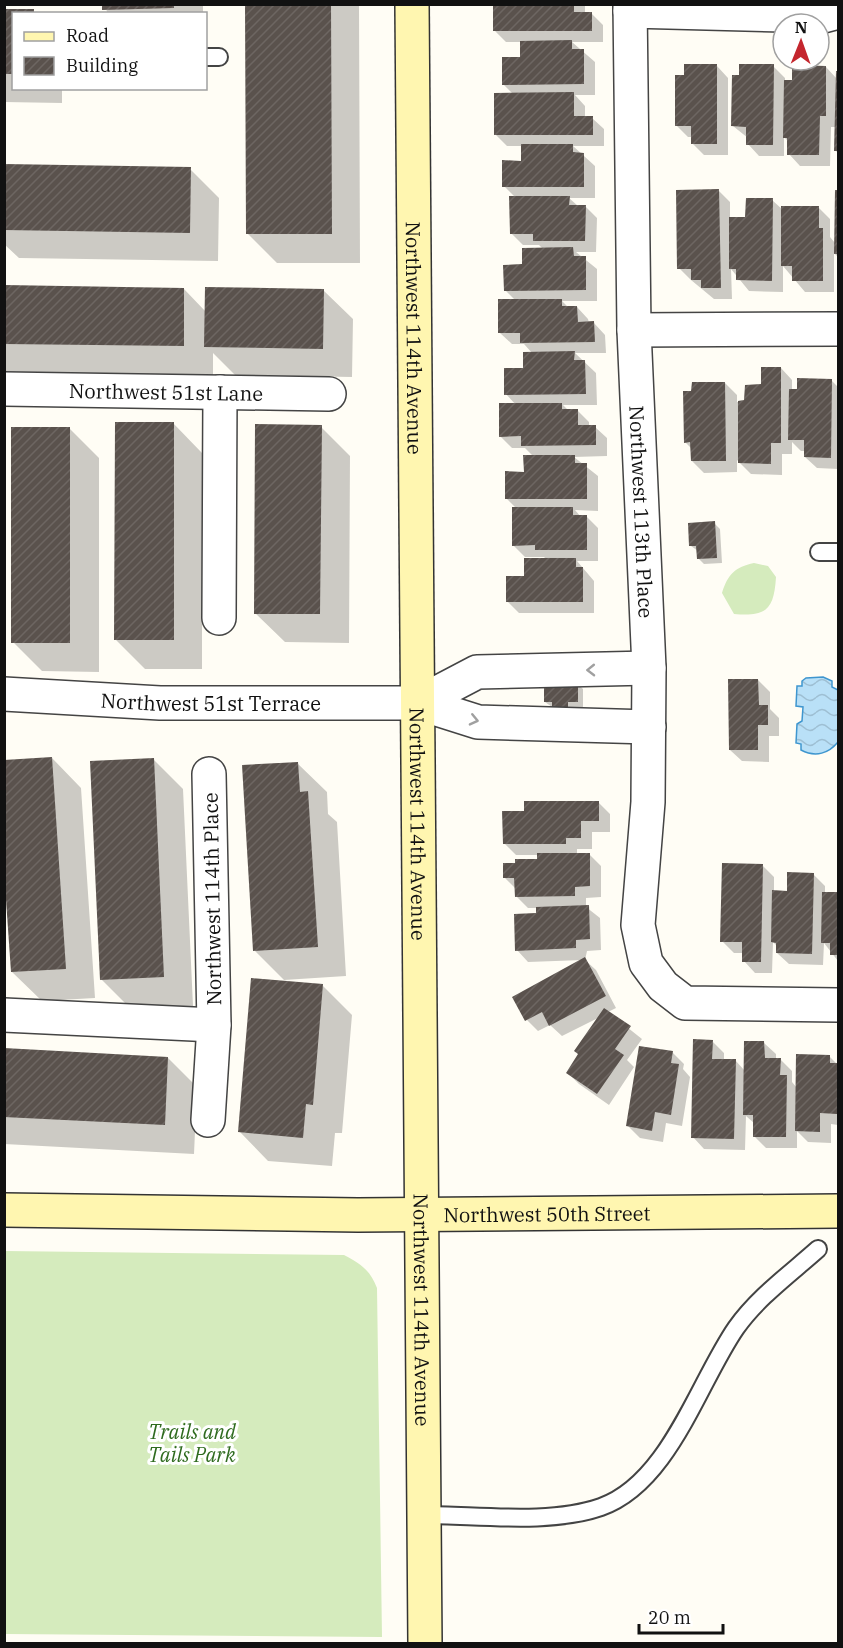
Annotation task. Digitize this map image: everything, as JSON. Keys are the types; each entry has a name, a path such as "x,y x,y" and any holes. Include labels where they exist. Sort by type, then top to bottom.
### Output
{"street":[{"name":"Northwest 114th Avenue","path":"412,4 425,1644"},
{"path":"630,8 823,16 838,12"},
{"name":"Northwest 113th Place","path":"630,8 634,330 649,668 648,801 638,925 646,963 663,986 685,1003 838,1005"},
{"path":"634,330 838,330"},
{"name":"Northwest 51st Lane","path":"4,389 328,394"},
{"path":"219,618 220,392"},
{"name":"Northwest 51st Terrace","path":"418,703 477,672 649,668"},
{"name":"Northwest 51st Terrace","path":"4,694 160,702 418,703 478,722 649,727"},
{"name":"Northwest 114th Place","path":"208,1120 214,1025 209,774"},
{"path":"4,1015 214,1025"},
{"name":"Northwest 50th Street","path":"4,1210 358,1215 838,1211"}],"lane":[{"path":"819,552 838,552"},
{"path":"423,1515 530,1516 577,1512 602,1506 627,1491 653,1470 691,1407 718,1355 738,1326 765,1295 818,1249"}],"green space":[{"path":"754,563 768,566 776,577 771,604 767,609 754,614 734,614 722,593 724,586 733,572"},
{"name":"Trails and Tails Park","path":"5,1251 344,1255 364,1268 377,1288 382,1637 5,1634"}],"water":[{"path":"823,677 832,681 832,687 838,690 838,742 831,749 812,754 801,750 801,744 796,743 797,724 802,721 803,707 796,706 797,686 802,686 802,681 806,678"}],"building":[{"path":"102,4 174,4 174,8 102,10"},
{"path":"245,4 331,4 332,234 246,234"},
{"path":"493,5 574,5 574,12 592,12 592,31 493,31"},
{"path":"4,9 34,9 34,12 12,12 12,74 4,74"},
{"path":"572,40 572,49 584,49 584,84 502,85 502,57 520,57 520,41"},
{"path":"684,64 717,64 717,144 691,144 691,126 675,126 675,75 684,75"},
{"path":"739,64 771,64 771,72 774,72 773,145 746,145 746,127 731,126 732,75 739,75"},
{"path":"836,71 838,71 838,151 834,151"},
{"path":"792,72 826,72 826,116 820,116 819,155 787,155 787,138 783,138 784,80 792,80"},
{"path":"574,92 574,116 593,116 593,135 494,135 494,93"},
{"path":"521,144 573,144 573,152 584,153 584,187 502,187 502,160 521,161"},
{"path":"4,164 191,167 190,233 4,230"},
{"path":"719,189 721,288 701,288 701,280 691,280 691,269 677,269 676,190"},
{"path":"835,190 838,190 838,254 834,254"},
{"path":"509,196 570,196 569,205 586,205 585,241 533,241 533,234 510,234"},
{"path":"746,198 773,198 772,281 736,280 736,269 729,269 729,217 745,217"},
{"path":"781,206 819,206 819,228 823,228 823,281 792,281 792,266 781,266"},
{"path":"573,247 574,256 586,256 586,290 504,291 503,265 522,264 522,248"},
{"path":"4,285 184,288 184,346 4,344"},
{"path":"205,287 324,289 323,349 204,347"},
{"path":"498,299 562,299 562,306 577,306 578,322 594,321 595,342 520,343 520,333 498,333"},
{"path":"575,351 574,360 585,360 586,394 504,395 504,368 523,368 523,352"},
{"path":"761,367 781,367 781,443 771,443 771,464 738,463 738,401 744,400 745,385 761,384"},
{"path":"797,378 832,379 831,458 804,457 804,440 788,440 789,389 797,389"},
{"path":"692,382 725,382 726,461 691,461 690,442 684,443 683,391 691,391"},
{"path":"499,403 562,403 562,409 578,409 578,425 596,425 596,445 521,446 521,436 499,437"},
{"path":"115,422 174,422 174,640 114,640"},
{"path":"255,424 322,425 320,614 254,614"},
{"path":"11,427 70,427 70,643 11,643"},
{"path":"523,455 575,455 575,463 587,463 587,499 505,499 505,471 524,472"},
{"path":"512,507 573,507 573,515 587,515 587,550 535,550 535,545 512,546"},
{"path":"715,521 717,558 697,559 696,546 689,546 688,523"},
{"path":"524,558 576,558 576,567 583,567 583,602 506,602 506,576 524,576"},
{"path":"728,679 758,679 759,705 768,705 768,725 758,725 758,750 729,750"},
{"path":"544,682 578,682 578,702 568,702 568,707 552,707 552,702 544,702"},
{"path":"52,757 66,969 11,972 4,871 4,760"},
{"path":"154,758 164,977 100,980 90,761"},
{"path":"298,762 300,792 308,791 318,947 253,951 242,765"},
{"path":"524,801 599,801 599,821 581,821 581,838 566,838 566,844 503,844 502,811 524,811"},
{"path":"537,853 590,853 590,886 575,887 575,896 515,897 514,878 503,878 503,863 515,863 515,859 537,859"},
{"path":"722,863 763,864 761,962 742,962 742,942 720,942"},
{"path":"787,872 814,873 812,954 776,953 776,943 771,942 772,890 787,891"},
{"path":"822,892 838,892 838,955 830,955 830,943 821,943"},
{"path":"589,905 590,939 576,940 576,948 515,951 514,914 536,913 536,907"},
{"path":"585,957 606,996 549,1026 542,1012 525,1021 512,997"},
{"path":"251,978 323,984 313,1105 306,1104 303,1138 238,1132"},
{"path":"604,1008 631,1026 615,1049 624,1055 597,1094 566,1073 578,1054 574,1051"},
{"path":"693,1039 713,1040 712,1059 736,1059 734,1139 691,1138"},
{"path":"744,1041 764,1041 765,1058 781,1058 780,1075 787,1075 786,1137 753,1137 753,1115 743,1115"},
{"path":"639,1046 673,1051 671,1063 679,1064 671,1115 655,1112 652,1131 626,1126"},
{"path":"4,1048 168,1057 165,1125 4,1117"},
{"path":"796,1054 830,1055 830,1063 838,1063 837,1114 820,1113 820,1132 795,1131"}]}
